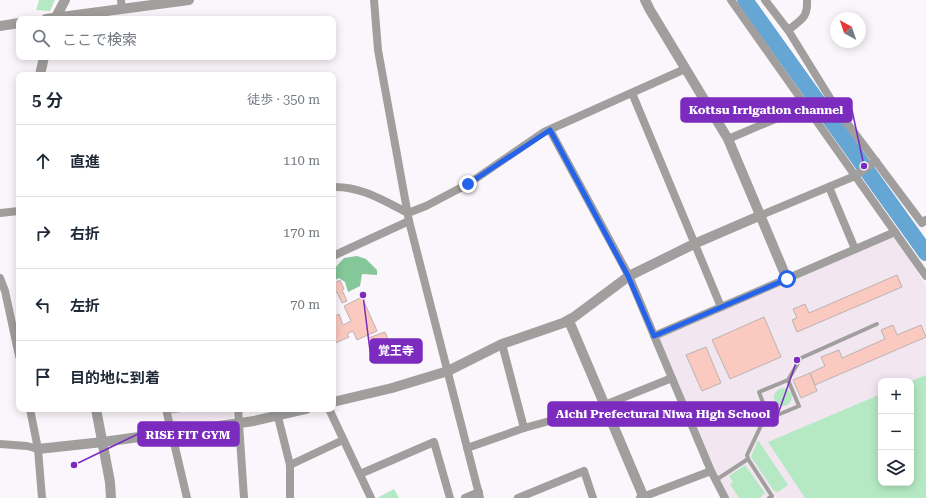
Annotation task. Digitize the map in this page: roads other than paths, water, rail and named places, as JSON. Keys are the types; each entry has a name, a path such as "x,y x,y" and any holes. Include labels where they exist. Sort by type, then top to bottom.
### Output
{"street":[{"path":"53,16 65,0"},
{"path":"62,16 122,4 189,0"},
{"path":"374,0 378,50 408,217 480,495 465,498"},
{"path":"646,0 650,10 728,139 759,216 787,279"},
{"path":"731,0 926,276"},
{"path":"765,0 788,30 838,111 922,223 926,220"},
{"path":"788,30 804,18 808,12 807,0"},
{"path":"0,26 16,23"},
{"path":"41,72 43,60"},
{"path":"336,254 468,184 550,130 685,69"},
{"path":"632,94 721,307"},
{"path":"728,139 806,106"},
{"path":"550,130 628,276 711,472 725,498"},
{"path":"336,401 392,388 448,371 502,344 569,321 628,276 694,244 856,176 876,161"},
{"path":"336,187 343,187 371,194 408,217"},
{"path":"829,187 855,249"},
{"path":"0,213 16,211"},
{"path":"654,336 895,232"},
{"path":"0,278 16,344"},
{"path":"569,321 643,498 711,472"},
{"path":"502,344 524,428"},
{"path":"467,448 524,428 604,406 672,378"},
{"path":"31,412 38,449 42,498"},
{"path":"97,412 103,442 111,498"},
{"path":"167,412 187,498"},
{"path":"238,412 244,498"},
{"path":"0,444 27,446 38,449 103,442 278,417 296,412"},
{"path":"330,412 370,496 360,498"},
{"path":"278,417 290,465 290,498"},
{"path":"290,465 343,440"},
{"path":"360,474 434,442 450,498"},
{"path":"518,498 584,471 593,498"}],"lane":[{"path":"788,380 799,406 775,416 767,412 759,392 788,380 801,358 877,324"},
{"path":"767,412 748,455 748,459 772,496 769,498"},
{"path":"715,480 748,459"}],"waterway":[{"path":"745,0 926,253"}],"place":[{"name":"Kottsu Irrigation channel","path":"864,166"},
{"name":"覚王寺","path":"363,295"},
{"name":"Aichi Prefectural Niwa High School","path":"797,360"},
{"name":"RISE FIT GYM","path":"74,465"}]}
